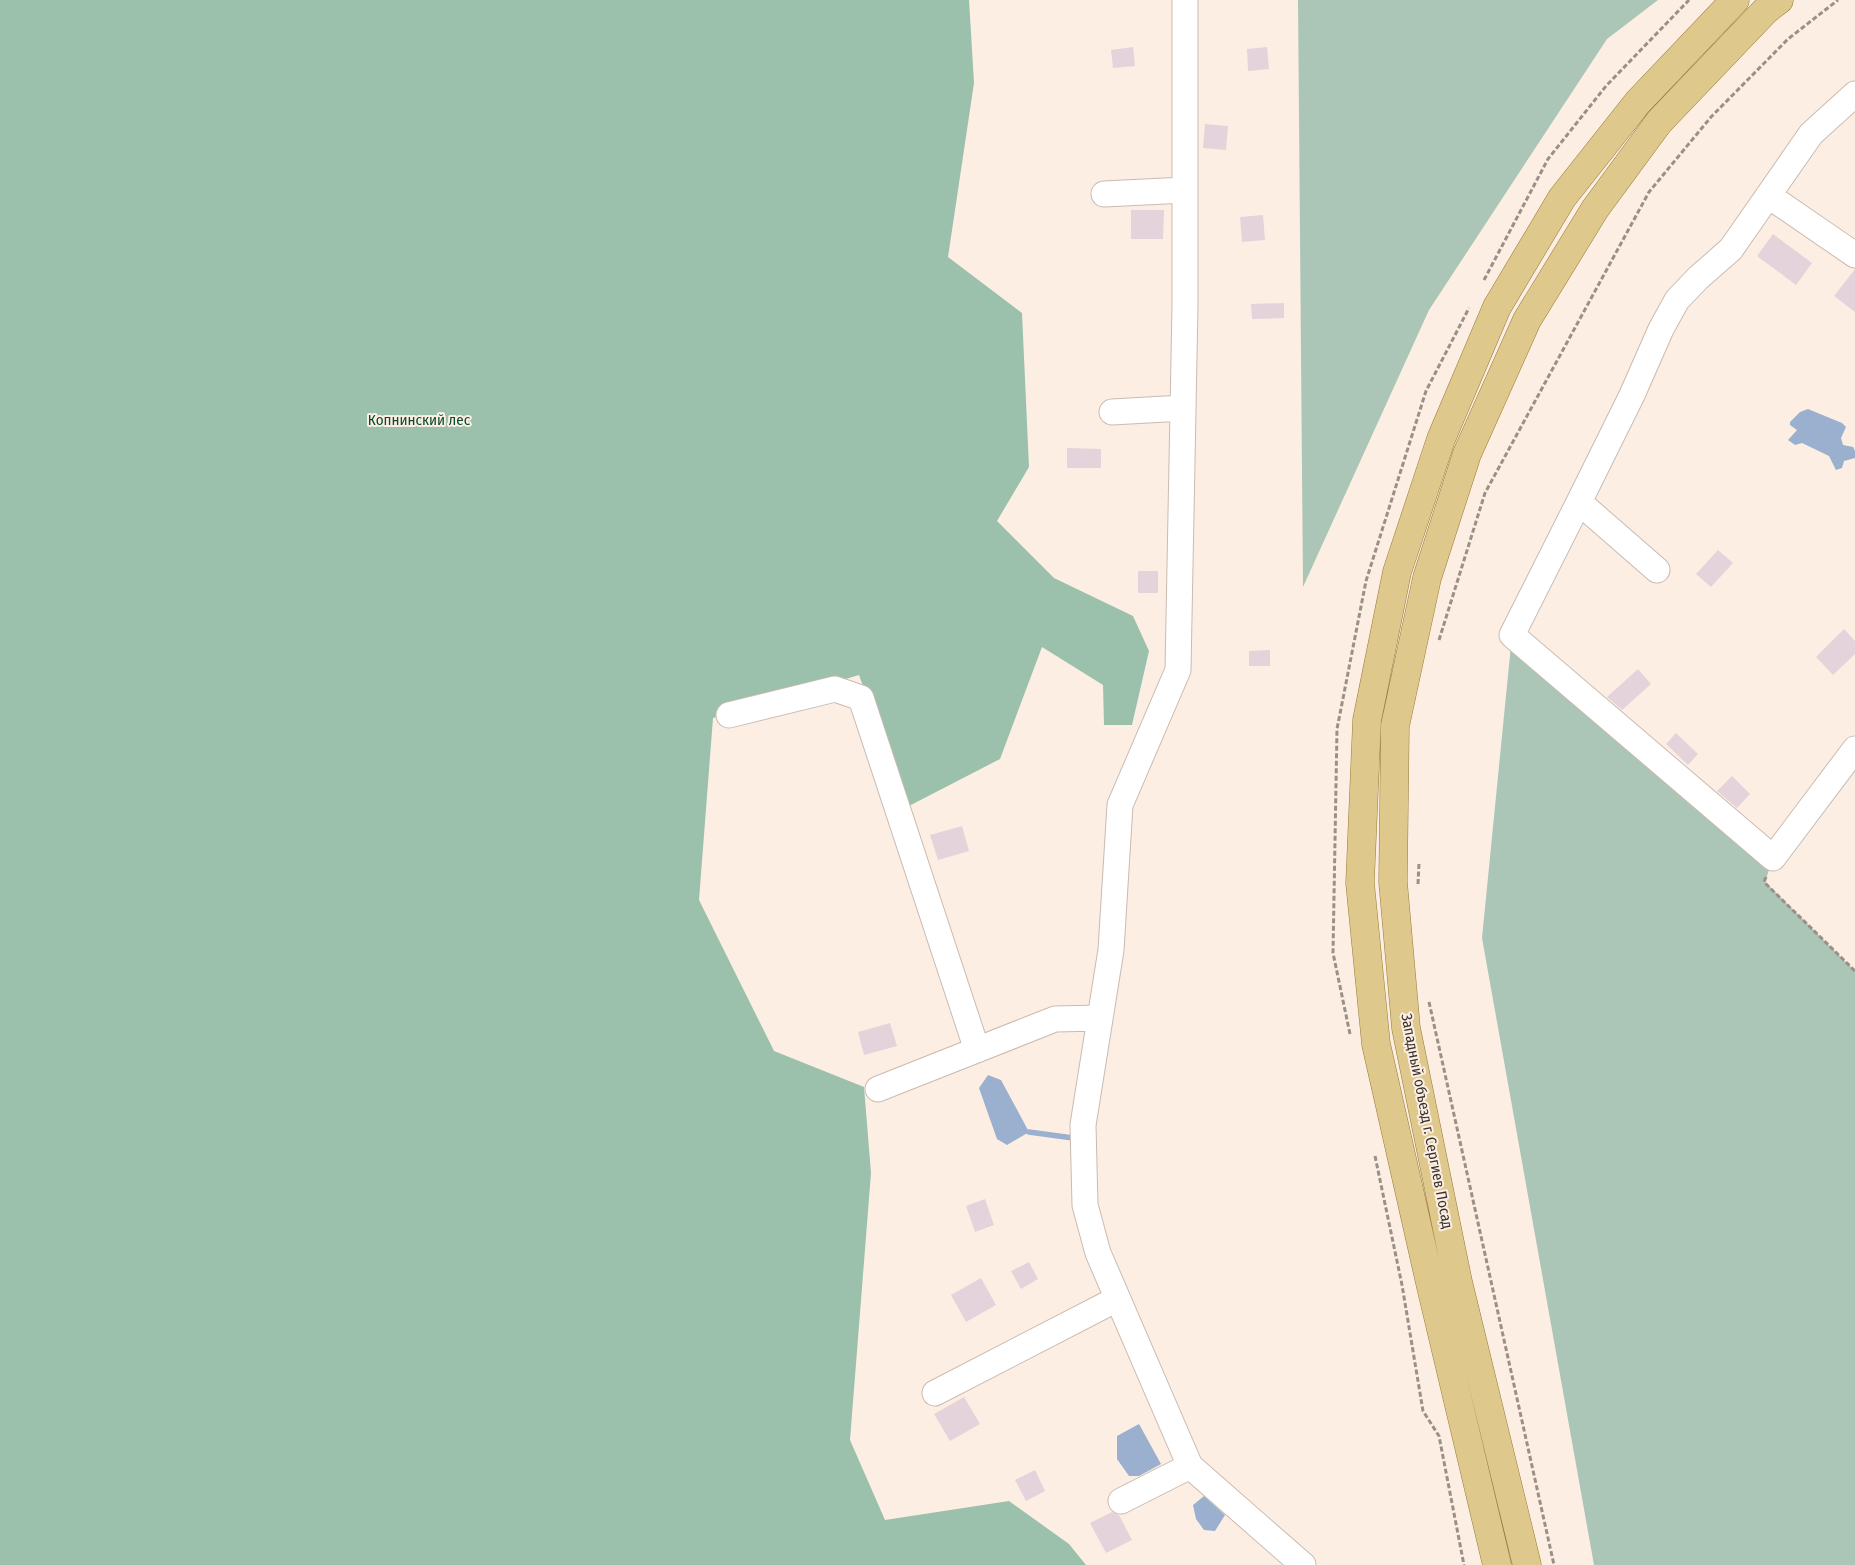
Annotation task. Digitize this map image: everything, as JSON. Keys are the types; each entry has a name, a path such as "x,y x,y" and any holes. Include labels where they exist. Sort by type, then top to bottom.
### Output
{"main road":[{"name":"Западный объезд г. Сергиев Посад","path":"1497,1565 1376,1044 1360,883 1366,720 1397,572 1441,439 1498,307 1562,198 1638,102 1735,0"},
{"name":"Западный объезд г. Сергиев Посад","path":"1526,1565 1458,1282 1406,1028 1393,882 1395,726 1427,578 1467,454 1528,320 1595,209 1659,122 1766,10 1779,0"}],"street":[{"path":"1185,0 1183,408 1178,670 1120,805 1111,950 1082,1125 1085,1204 1098,1253 1190,1466 1303,1565"},
{"path":"1855,94 1811,134 1731,249 1698,278 1677,300 1661,329 1632,395 1512,635 1773,858 1855,749"},
{"path":"1104,194 1185,190"},
{"path":"1769,196 1855,254"},
{"path":"1112,412 1183,408"},
{"path":"1579,502 1658,570"},
{"path":"729,715 835,689 861,698 977,1050"},
{"path":"878,1089 1054,1020 1100,1018"},
{"path":"935,1393 1117,1299"},
{"path":"1121,1501 1190,1466"}],"path":[{"path":"1481,286 1548,159 1606,86 1689,0"},
{"path":"1438,646 1485,493 1649,192 1711,117 1788,39 1838,0"},
{"path":"1351,1040 1333,952 1337,729 1366,581 1426,391 1472,303"},
{"path":"1418,886 1419,857"},
{"path":"1773,858 1764,882 1855,971"},
{"path":"1428,1001 1554,1565"},
{"path":"1374,1148 1402,1285 1423,1411 1439,1436 1464,1565"}],"green space":[{"name":"Копнинский лес","path":"0,0 969,0 974,83 948,257 1022,313 1029,467 997,521 1054,578 1133,616 1149,651 1132,725 1104,725 1103,685 1042,647 1000,759 907,807 859,675 713,718 699,900 774,1051 864,1087 871,1173 850,1440 885,1520 1009,1501 1069,1544 1086,1565 0,1565"},
{"path":"1298,0 1658,0 1607,39 1429,310 1303,587"},
{"path":"1512,635 1773,858 1765,882 1855,971 1855,1565 1594,1565 1482,938"}],"water":[{"path":"1808,409 1842,423 1846,427 1841,438 1843,445 1853,447 1855,458 1844,461 1842,468 1836,470 1829,456 1802,443 1795,445 1788,440 1797,430 1790,425 1790,422 1800,412"},
{"path":"988,1075 1001,1080 1029,1132 1007,1145 997,1139 979,1088"},
{"path":"1139,1424 1161,1464 1139,1476 1129,1476 1117,1459 1117,1436"},
{"path":"1204,1496 1225,1515 1215,1531 1204,1530 1196,1519 1193,1505"}],"building":[{"path":"1133,47 1135,66 1113,68 1111,50"},
{"path":"1267,47 1269,69 1248,71 1247,49"},
{"path":"1205,124 1228,126 1226,150 1203,148"},
{"path":"1131,210 1164,210 1163,239 1131,239"},
{"path":"1263,215 1265,240 1242,242 1240,217"},
{"path":"1773,234 1812,263 1796,285 1757,256"},
{"path":"1855,269 1855,312 1834,296"},
{"path":"1284,303 1284,318 1252,319 1251,304"},
{"path":"1067,448 1101,449 1101,468 1067,468"},
{"path":"1718,550 1733,563 1711,587 1696,574"},
{"path":"1138,571 1158,571 1158,593 1138,593"},
{"path":"1844,629 1855,641 1855,654 1833,675 1816,657"},
{"path":"1270,650 1270,666 1249,666 1249,651"},
{"path":"1638,669 1651,684 1622,710 1607,697"},
{"path":"1676,733 1698,754 1688,765 1666,744"},
{"path":"1732,776 1750,794 1737,808 1717,791"},
{"path":"962,826 969,851 938,860 930,835"},
{"path":"890,1023 897,1046 864,1055 858,1032"},
{"path":"985,1199 994,1225 975,1232 966,1206"},
{"path":"1029,1262 1038,1279 1021,1289 1011,1271"},
{"path":"981,1278 996,1305 966,1322 951,1295"},
{"path":"964,1397 980,1424 950,1441 934,1414"},
{"path":"1035,1470 1045,1491 1026,1501 1015,1480"},
{"path":"1112,1512 1119,1515 1132,1540 1106,1553 1090,1523"}],"waterway":[{"path":"1029,1132 1073,1138"}]}
